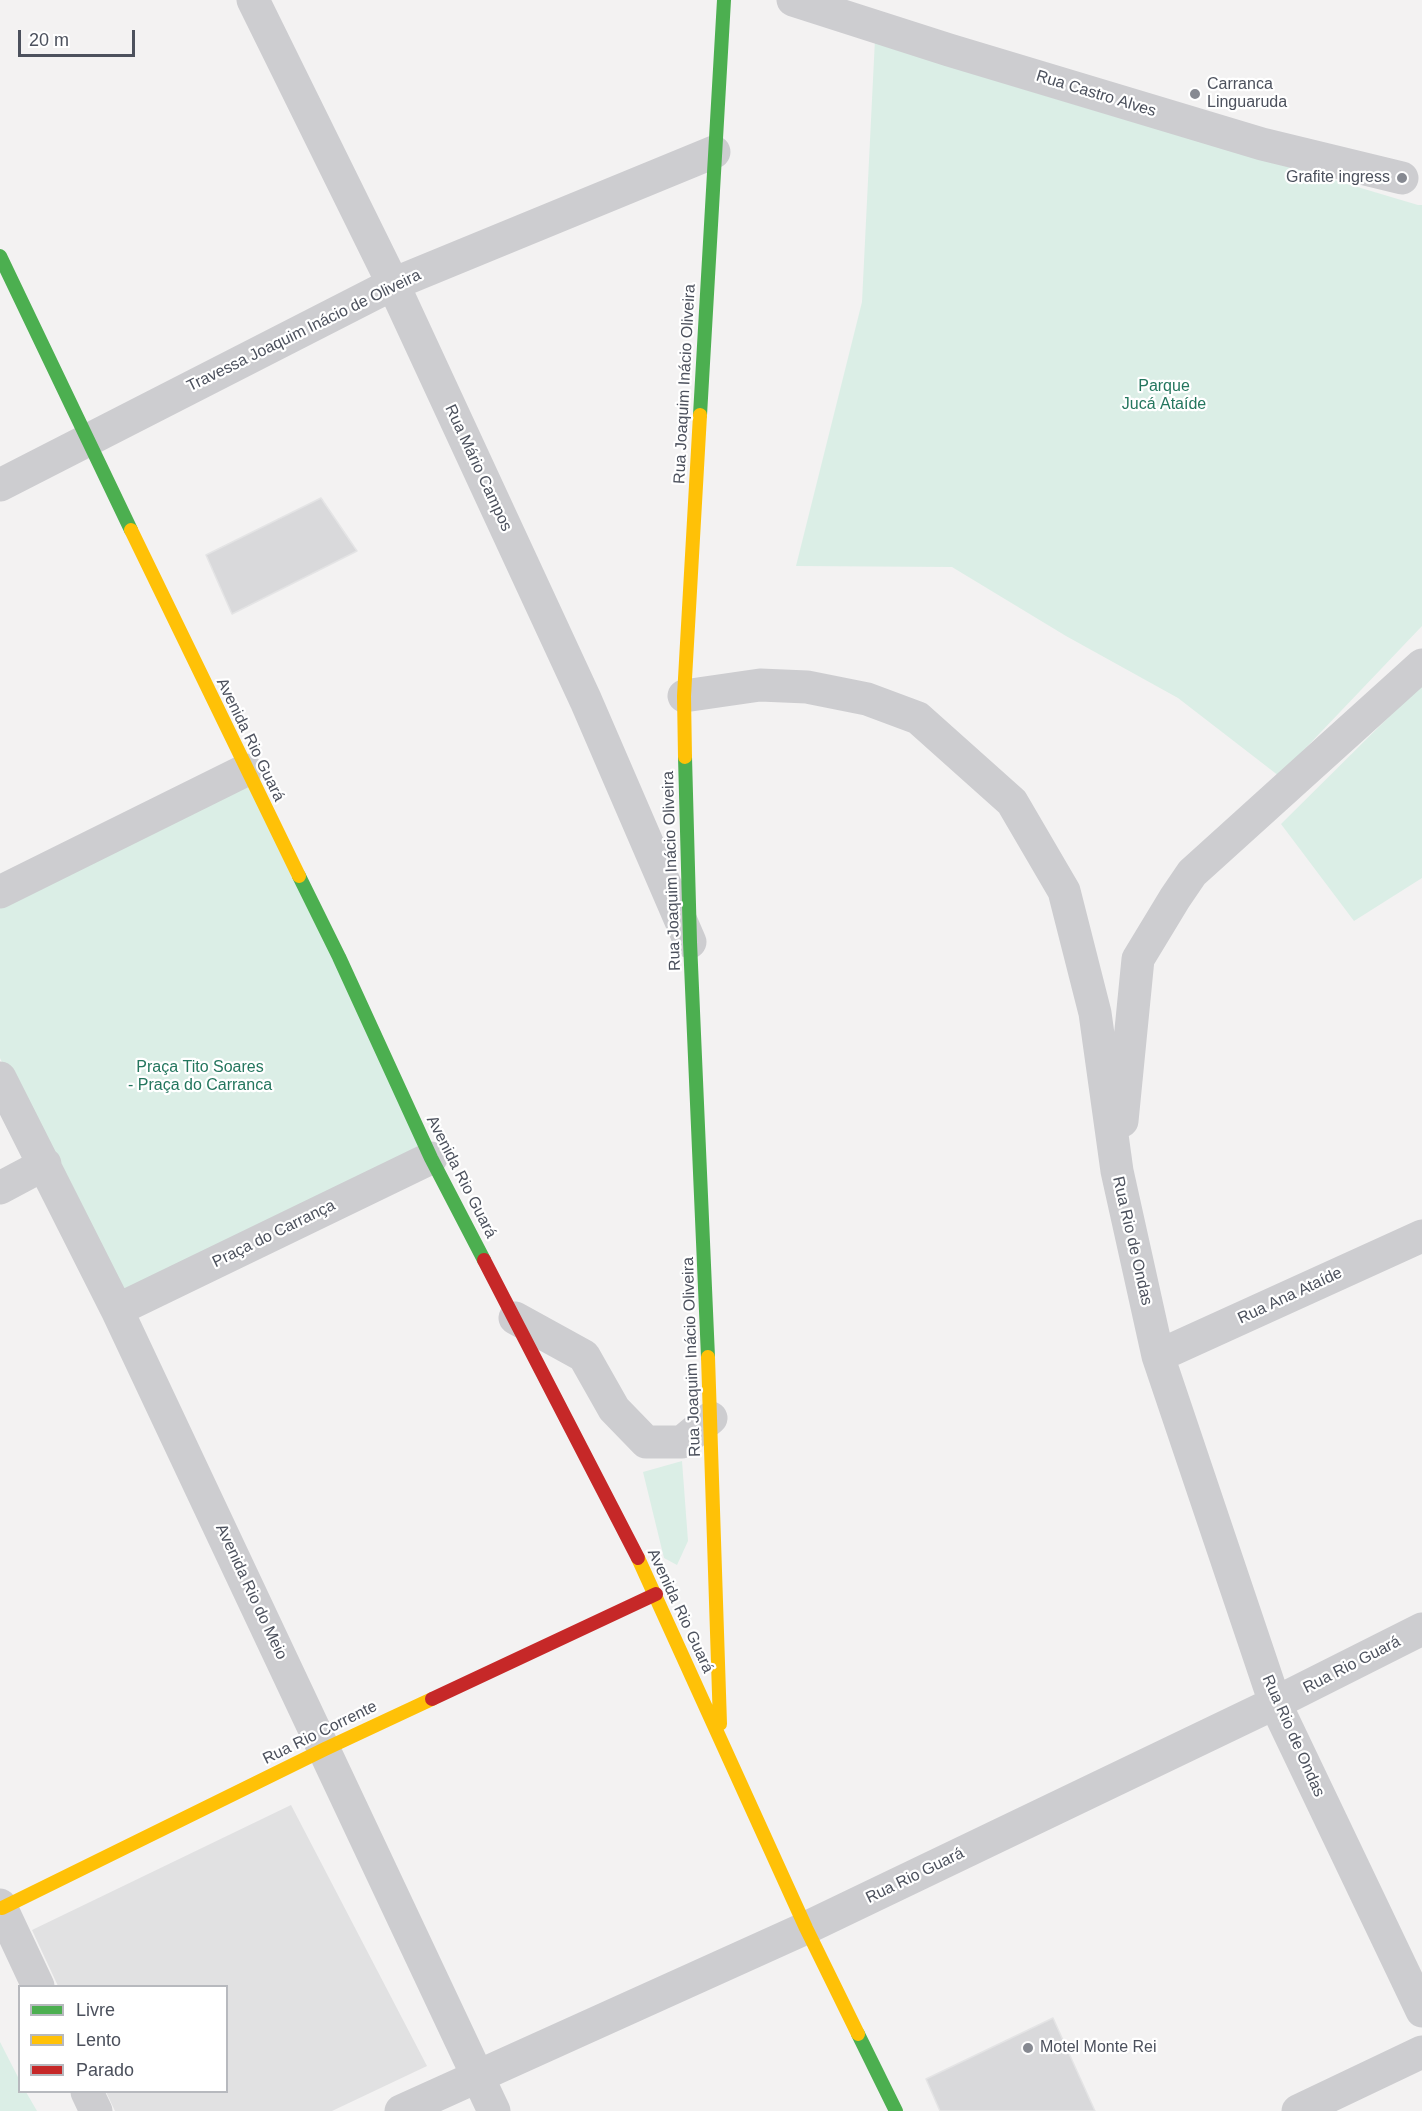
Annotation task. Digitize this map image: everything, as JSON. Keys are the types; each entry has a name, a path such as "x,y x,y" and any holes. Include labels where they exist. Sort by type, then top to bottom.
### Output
{"street":[{"name":"Rua Mário Campos","path":"253,0 393,284 586,700 690,942"},
{"name":"Rua Joaquim Inácio Oliveira","path":"721,1742 711,1418 690,942 684,696 724,0"},
{"name":"Rua Castro Alves","path":"793,0 949,50 1262,144 1402,178"},
{"name":"Travessa Joaquim Inácio de Oliveira","path":"0,485 393,284 714,152"},
{"name":"Avenida Rio Guará","path":"0,256 246,770 339,957 431,1158 656,1594 806,1928 896,2111"},
{"path":"1117,1171 1138,959 1158,925 1192,873 1422,665"},
{"name":"Rua Rio de Ondas","path":"684,696 760,685 807,687 867,699 918,718 1012,802 1064,891 1095,1013 1117,1171 1158,1356 1275,1703 1422,2011"},
{"path":"0,892 246,770"},
{"name":"Avenida Rio do Meio","path":"0,1078 117,1310 494,2111"},
{"name":"Praça do Carrança","path":"117,1310 431,1158"},
{"path":"0,1188 45,1164"},
{"name":"Rua Ana Ataíde","path":"1158,1356 1422,1236"},
{"path":"515,1318 584,1356 614,1409 646,1442 682,1442 711,1418"},
{"name":"Rua Rio Corrente","path":"1,1906 325,1749 656,1594"},
{"name":"Rua Rio Guará","path":"401,2111 806,1928 1275,1703 1422,1629"},
{"path":"1,1906 38,1985"},
{"path":"1298,2111 1422,2052"},
{"path":"88,2093 96,2111"}],"shaded area":[{"path":"291,1805 427,2066 332,2111 115,2111 106,2093 228,2093 228,1985 58,1985 32,1930"}],"green space":[{"name":"Parque Jucá Ataíde","path":"875,39 998,80 1422,205 1422,626 1279,776 1178,698 1066,636 952,567 796,566 862,302"},
{"path":"1422,684 1422,878 1354,921 1281,824"},
{"name":"Praça Tito Soares - Praça do Carranca","path":"246,770 431,1158 117,1310 0,1058 0,892"},
{"path":"682,1461 688,1541 677,1565 664,1558 643,1472"},
{"path":"0,2042 18,2077 18,2093 27,2093 37,2111 0,2111"}],"building":[{"path":"321,498 357,551 232,614 206,555"},
{"name":"Motel Monte Rei","path":"1053,2018 1095,2111 940,2111 926,2079"}],"traffic: fast":[{"path":"700,415 724,0"},
{"path":"0,256 131,530"},
{"path":"685,757 690,942 708,1357"},
{"path":"299,876 339,957 431,1158 484,1260"},
{"path":"858,2034 896,2111"}],"traffic: slow":[{"path":"685,757 684,696 700,415"},
{"path":"131,530 299,876"},
{"path":"708,1357 720,1724"},
{"path":"638,1558 806,1928 858,2034"},
{"path":"2,1908 325,1749 432,1699"}],"traffic: jam":[{"path":"484,1260 638,1558"},
{"path":"432,1699 656,1594"}],"place":[{"name":"Carranca Linguaruda","path":"1195,94"},
{"name":"Grafite ingress","path":"1402,178"},
{"name":"Motel Monte Rei","path":"1028,2048"}]}
